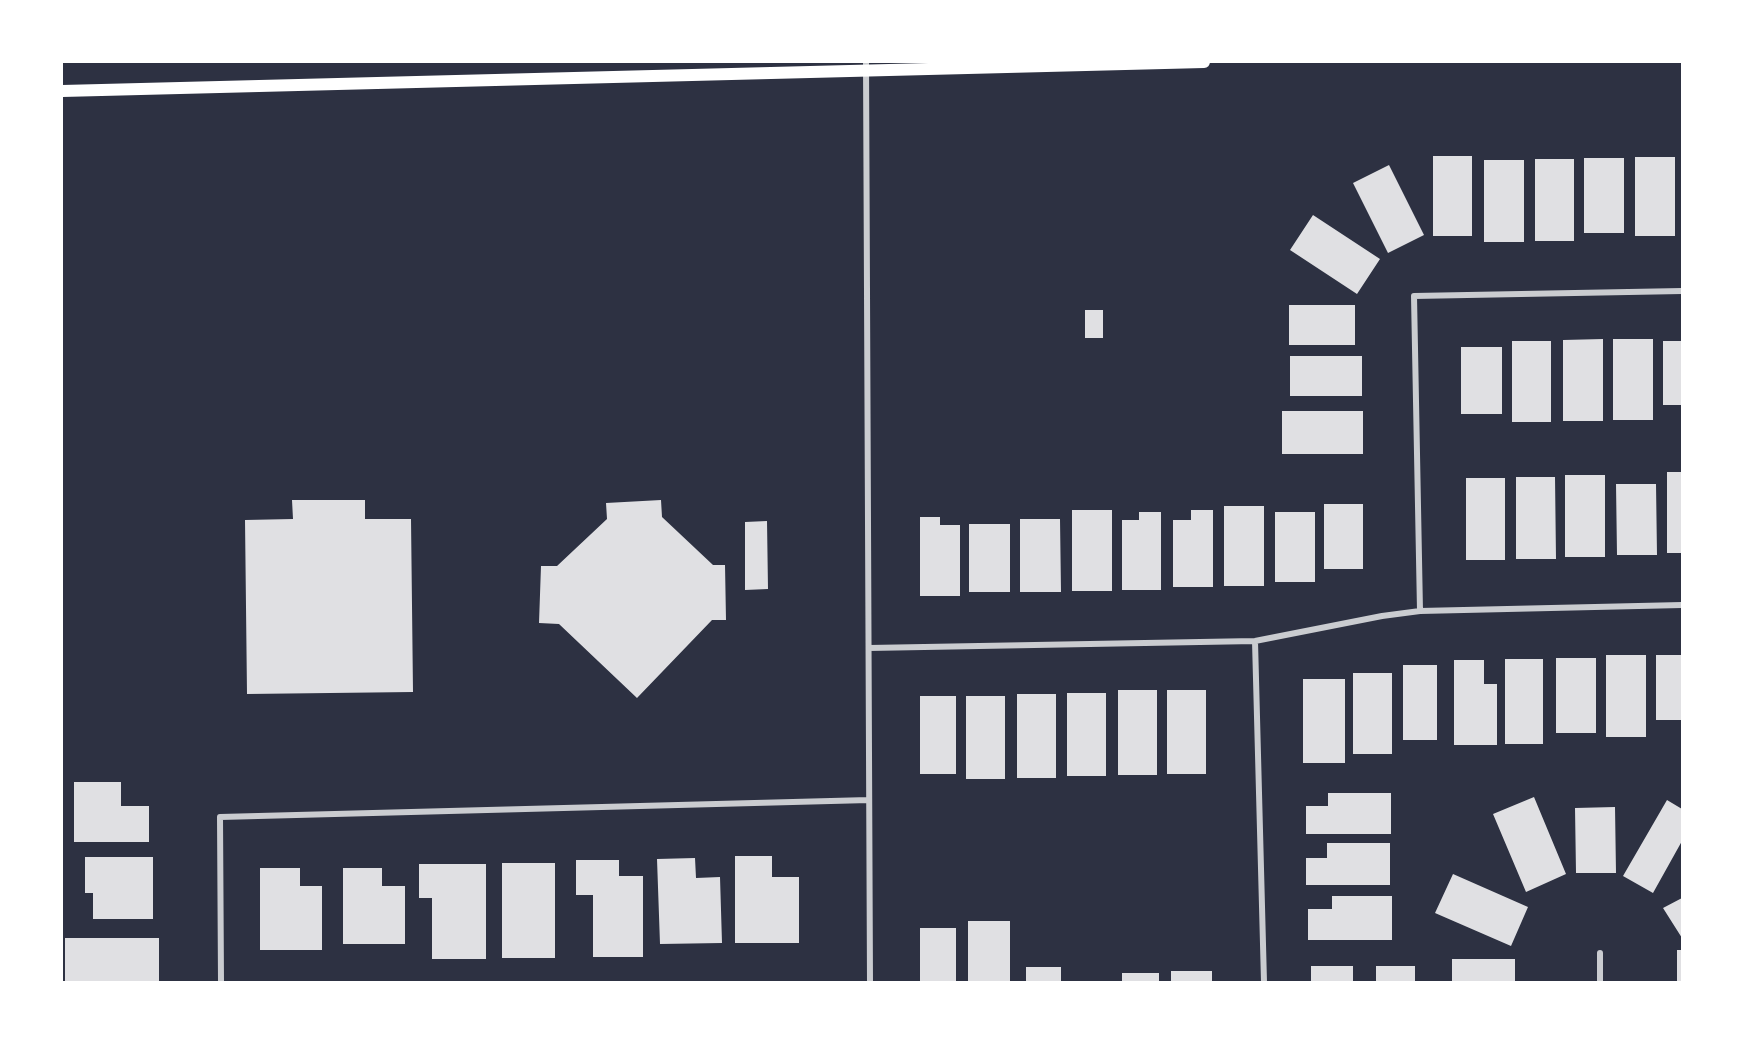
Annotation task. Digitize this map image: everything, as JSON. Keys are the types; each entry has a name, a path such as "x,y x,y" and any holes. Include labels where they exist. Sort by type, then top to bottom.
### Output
{"main road":[{"path":"62,91 866,66 1204,62"}],"street":[{"path":"866,66 870,982"},
{"path":"1420,611 1414,296 1683,291"},
{"path":"869,648 1255,641 1382,616 1420,611 1683,605"},
{"path":"1255,641 1264,982"},
{"path":"221,982 220,818 870,800"},
{"path":"1600,953 1600,982"}],"building":[{"path":"1433,156 1472,156 1472,236 1433,236"},
{"path":"1635,157 1675,157 1675,236 1635,236"},
{"path":"1584,158 1624,158 1624,233 1584,233"},
{"path":"1535,159 1574,159 1574,241 1535,241"},
{"path":"1484,160 1524,160 1524,242 1484,242"},
{"path":"1389,165 1424,235 1388,253 1353,183"},
{"path":"1313,215 1380,259 1357,294 1290,250"},
{"path":"1289,305 1355,305 1355,345 1289,345"},
{"path":"1085,310 1103,310 1103,338 1085,338"},
{"path":"1603,339 1603,421 1563,421 1563,340"},
{"path":"1613,339 1653,339 1653,420 1613,420"},
{"path":"1512,341 1551,341 1551,422 1512,422"},
{"path":"1663,341 1682,341 1682,405 1663,405"},
{"path":"1461,347 1502,347 1502,414 1461,414"},
{"path":"1290,356 1362,356 1362,396 1290,396"},
{"path":"1282,411 1363,411 1363,454 1282,454"},
{"path":"1667,472 1682,472 1682,553 1667,553"},
{"path":"1565,475 1605,475 1605,557 1565,557"},
{"path":"1516,477 1555,477 1556,559 1516,559"},
{"path":"1466,478 1505,478 1505,560 1466,560"},
{"path":"1616,484 1656,484 1657,555 1617,555"},
{"path":"292,500 365,500 365,519 411,519 413,692 247,694 245,520 293,519"},
{"path":"661,500 662,517 713,565 725,565 726,620 712,620 637,698 559,624 539,623 541,566 557,566 607,519 606,503"},
{"path":"1324,504 1363,504 1363,569 1324,569"},
{"path":"1224,506 1264,506 1264,586 1224,586"},
{"path":"1072,510 1112,510 1112,591 1072,591"},
{"path":"1191,510 1213,510 1213,587 1173,587 1173,520 1191,520"},
{"path":"1139,512 1161,512 1161,590 1122,590 1122,520 1139,520"},
{"path":"1275,512 1315,512 1315,582 1275,582"},
{"path":"920,517 940,517 940,525 960,525 960,596 920,596"},
{"path":"1020,519 1060,519 1061,592 1020,592"},
{"path":"767,521 768,589 745,590 745,522"},
{"path":"969,524 1010,524 1010,592 969,592"},
{"path":"1606,655 1646,655 1646,737 1606,737"},
{"path":"1656,655 1682,655 1682,720 1656,720"},
{"path":"1556,658 1596,658 1596,733 1556,733"},
{"path":"1505,659 1543,659 1543,744 1505,744"},
{"path":"1454,660 1484,660 1484,684 1497,684 1497,745 1454,745"},
{"path":"1403,665 1437,665 1437,740 1403,740"},
{"path":"1353,673 1392,673 1392,754 1353,754"},
{"path":"1303,679 1345,679 1345,763 1303,763"},
{"path":"1118,690 1157,690 1157,775 1118,775"},
{"path":"1167,690 1206,690 1206,774 1167,774"},
{"path":"1067,693 1106,693 1106,776 1067,776"},
{"path":"1017,694 1056,694 1056,778 1017,778"},
{"path":"920,696 956,696 956,774 920,774"},
{"path":"966,696 1005,696 1005,779 966,779"},
{"path":"74,782 121,782 121,806 149,806 149,842 74,842"},
{"path":"1328,793 1391,793 1391,834 1306,834 1306,806 1328,806"},
{"path":"1534,797 1566,874 1526,892 1493,814"},
{"path":"1667,800 1682,809 1682,841 1653,893 1623,876"},
{"path":"1615,807 1616,873 1576,873 1575,808"},
{"path":"1327,843 1390,843 1390,885 1306,885 1306,858 1327,858"},
{"path":"735,856 772,856 772,877 799,877 799,943 735,943"},
{"path":"85,857 153,857 153,919 93,919 93,893 85,893"},
{"path":"695,858 696,878 720,877 722,943 660,944 657,859"},
{"path":"576,860 619,860 619,876 643,876 643,957 593,957 593,895 576,895"},
{"path":"502,863 555,863 555,958 502,958"},
{"path":"419,864 486,864 486,959 432,959 432,898 419,898"},
{"path":"260,868 300,868 300,886 322,886 322,950 260,950"},
{"path":"343,868 382,868 382,886 405,886 405,944 343,944"},
{"path":"1453,874 1528,907 1511,946 1435,913"},
{"path":"1332,896 1392,896 1392,940 1308,940 1308,909 1332,909"},
{"path":"1682,898 1682,938 1663,908"},
{"path":"968,921 1010,921 1010,982 968,982"},
{"path":"920,928 956,928 956,982 920,982"},
{"path":"65,938 159,938 159,982 65,982"},
{"path":"1677,950 1682,950 1682,982 1677,982"},
{"path":"1452,959 1515,959 1515,982 1452,982"},
{"path":"1311,966 1353,966 1353,982 1311,982"},
{"path":"1376,966 1415,966 1415,982 1376,982"},
{"path":"1026,967 1061,967 1061,982 1026,982"},
{"path":"1171,971 1212,971 1212,982 1171,982"},
{"path":"1122,973 1159,973 1159,982 1122,982"}]}
